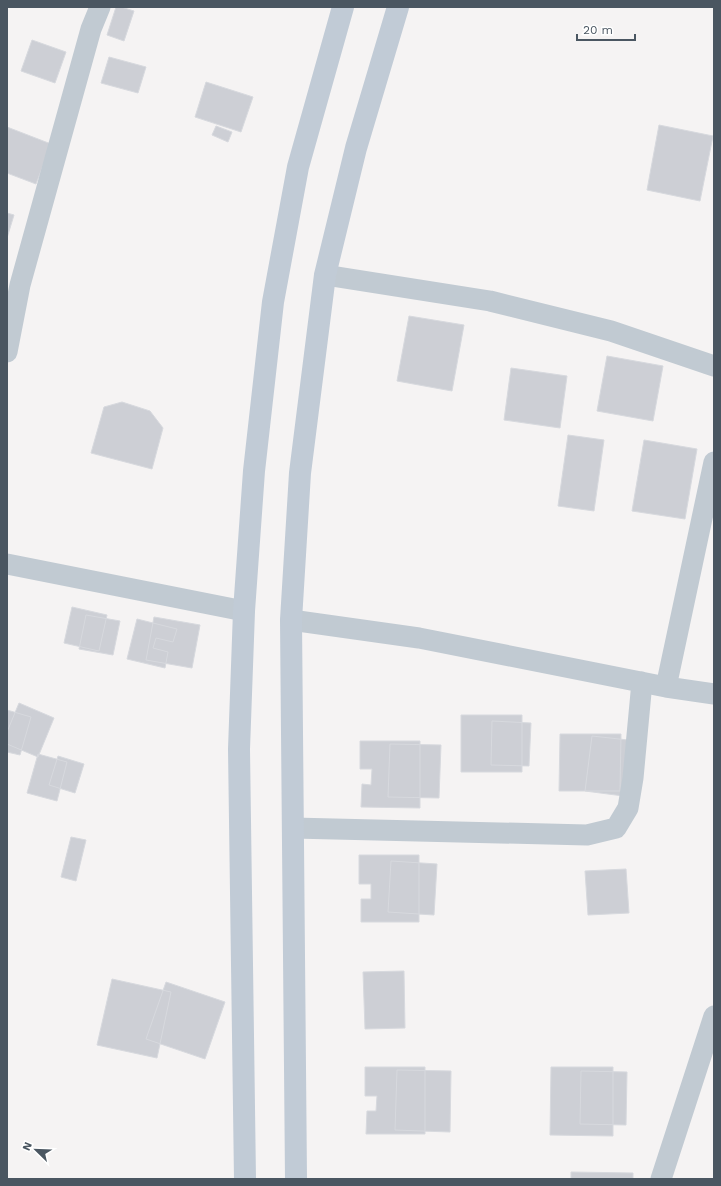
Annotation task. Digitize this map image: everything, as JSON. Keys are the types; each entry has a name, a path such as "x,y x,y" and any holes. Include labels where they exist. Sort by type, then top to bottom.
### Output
{"main road":[{"path":"245,1179 239,750 244,611 254,471 273,302 298,167 343,7"},
{"path":"296,1179 291,620 300,473 325,276 356,148 398,7"}],"street":[{"path":"7,352 20,285 91,29 100,7"},
{"path":"325,276 490,301 611,331 714,366"},
{"path":"666,687 714,462"},
{"path":"7,564 244,611"},
{"path":"291,620 419,638 666,687 714,694"},
{"path":"293,828 587,835 616,828 628,808 633,778 642,682"},
{"path":"661,1179 714,1016"}],"building":[{"path":"116,7 134,11 124,41 107,35"},
{"path":"32,40 66,52 55,83 21,71"},
{"path":"109,57 146,67 138,93 101,83"},
{"path":"206,82 253,97 241,132 195,117"},
{"path":"659,125 713,136 700,201 647,190"},
{"path":"216,126 232,132 228,142 212,135"},
{"path":"7,127 51,144 36,184 7,173"},
{"path":"7,213 14,215 7,238"},
{"path":"409,316 464,325 452,391 397,381"},
{"path":"607,356 663,366 653,421 597,411"},
{"path":"511,368 567,376 560,428 504,420"},
{"path":"122,402 150,411 163,428 152,469 91,453 104,407"},
{"path":"568,435 604,440 594,511 558,506"},
{"path":"644,440 697,449 685,519 632,511"},
{"path":"72,607 107,615 99,651 64,643"},
{"path":"86,615 120,621 113,655 79,649"},
{"path":"154,617 200,625 192,668 146,660"},
{"path":"137,619 177,629 173,642 156,638 153,648 168,652 165,668 127,659"},
{"path":"19,703 54,718 38,757 7,744 7,732"},
{"path":"7,710 31,717 20,755 7,752"},
{"path":"461,715 522,715 522,772 461,772"},
{"path":"492,721 531,723 529,766 491,765"},
{"path":"560,734 621,734 620,791 559,791"},
{"path":"592,736 637,741 631,797 585,791"},
{"path":"360,741 420,741 420,808 361,807 362,784 371,785 372,769 360,769"},
{"path":"390,744 441,745 439,798 388,797"},
{"path":"38,754 67,762 57,801 27,793"},
{"path":"58,756 84,764 75,793 49,785"},
{"path":"71,837 86,840 76,881 61,877"},
{"path":"359,855 419,855 419,922 361,922 361,899 371,899 371,884 359,884"},
{"path":"391,861 437,864 434,915 388,912"},
{"path":"626,869 629,913 588,915 585,871"},
{"path":"404,971 405,1028 365,1029 363,972"},
{"path":"112,979 171,992 157,1058 97,1045"},
{"path":"166,982 225,1002 205,1059 146,1039"},
{"path":"365,1067 425,1067 425,1134 366,1134 367,1111 376,1111 377,1096 365,1096"},
{"path":"551,1067 613,1067 613,1136 550,1135"},
{"path":"397,1070 451,1071 450,1132 395,1130"},
{"path":"581,1071 627,1072 626,1125 580,1124"},
{"path":"571,1172 633,1173 633,1179 571,1179"}]}
